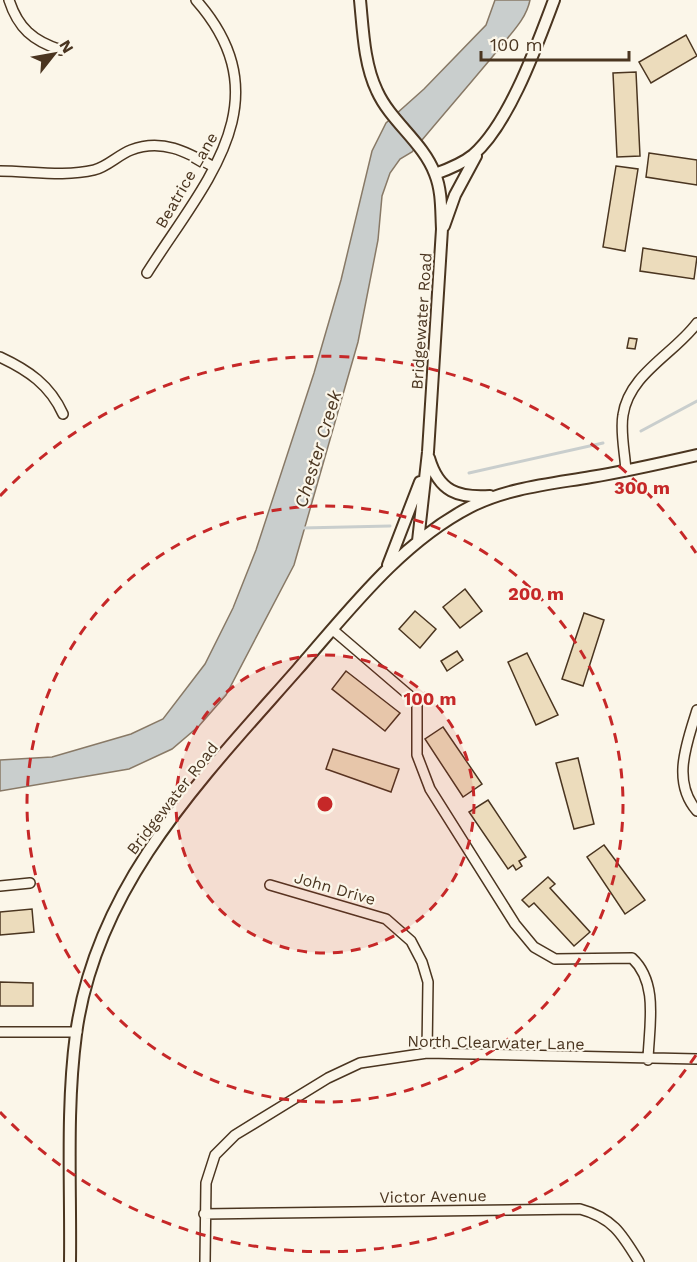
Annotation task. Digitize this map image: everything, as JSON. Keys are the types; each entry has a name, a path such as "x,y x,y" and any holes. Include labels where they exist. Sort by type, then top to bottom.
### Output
{"street":[{"path":"9,0 15,18 29,36 45,45 61,50"},
{"name":"Beatrice Lane","path":"147,273 214,167 234,123 237,95 233,67 224,38 196,0"},
{"name":"Bridgewater Road","path":"70,1262 77,1032 100,942 122,893 147,850 196,785 383,575 418,541 428,452 442,229 440,195 435,174 420,149 390,113 372,79 360,0"},
{"path":"442,229 455,195 482,146 512,100 554,0"},
{"path":"0,171 78,172 96,170 131,150 153,145 171,146 214,167"},
{"path":"435,174 459,164 482,146"},
{"path":"626,471 622,416 629,397 636,384 685,339 697,323"},
{"path":"0,357 20,365 36,378 56,399 63,414"},
{"path":"428,452 441,482 455,493 466,497 499,495 697,455"},
{"path":"383,575 406,523 428,452"},
{"path":"418,541 462,512 499,495"},
{"path":"333,630 417,702 417,755 430,789 515,924 534,947 555,959 621,957 632,958 641,966 650,987 648,1060"},
{"path":"697,710 681,760 685,787 697,811"},
{"path":"0,886 30,883"},
{"name":"John Drive","path":"270,885 386,919 411,941 422,962 428,982 427,1053"},
{"path":"0,1032 77,1032"},
{"name":"North Clearwater Lane","path":"205,1262 206,1183 215,1155 235,1135 328,1078 360,1063 427,1053 648,1060 697,1059"},
{"name":"Victor Avenue","path":"204,1214 580,1209 601,1215 619,1230 639,1262"}],"water":[{"name":"Chester Creek","path":"495,0 530,0 525,14 512,32 412,152 400,159 390,173 382,196 378,240 358,342 294,565 226,695 199,726 172,749 129,769 0,791 0,760 52,757 131,734 163,719 205,664 233,608 256,550 314,373 341,280 372,151 386,123 424,89 486,25"}],"building":[{"path":"686,35 697,56 651,83 639,62"},
{"path":"636,72 640,156 617,157 613,73"},
{"path":"649,153 697,160 697,185 646,177"},
{"path":"616,166 638,169 625,251 603,247"},
{"path":"643,248 697,257 694,279 640,271"},
{"path":"629,338 637,339 635,349 627,348"},
{"path":"465,589 482,611 460,628 443,607"},
{"path":"415,611 436,629 420,648 399,629"},
{"path":"584,613 604,620 583,686 562,679"},
{"path":"457,651 463,660 447,671 441,661"},
{"path":"527,653 558,715 536,725 508,662"},
{"path":"346,671 400,713 385,731 332,689"},
{"path":"443,727 482,784 463,797 425,739"},
{"path":"333,749 399,769 391,792 326,769"},
{"path":"578,758 594,824 574,829 556,763"},
{"path":"488,800 526,857 519,861 522,866 516,870 513,865 508,869 469,812"},
{"path":"604,845 645,900 625,914 587,857"},
{"path":"548,877 555,884 550,888 590,932 574,946 534,903 529,907 522,900"},
{"path":"32,909 34,932 0,935 0,912"},
{"path":"0,982 33,983 33,1006 0,1006"}],"waterway":[{"path":"641,431 697,401"},
{"path":"469,473 603,443"},
{"path":"302,528 390,526"}]}
